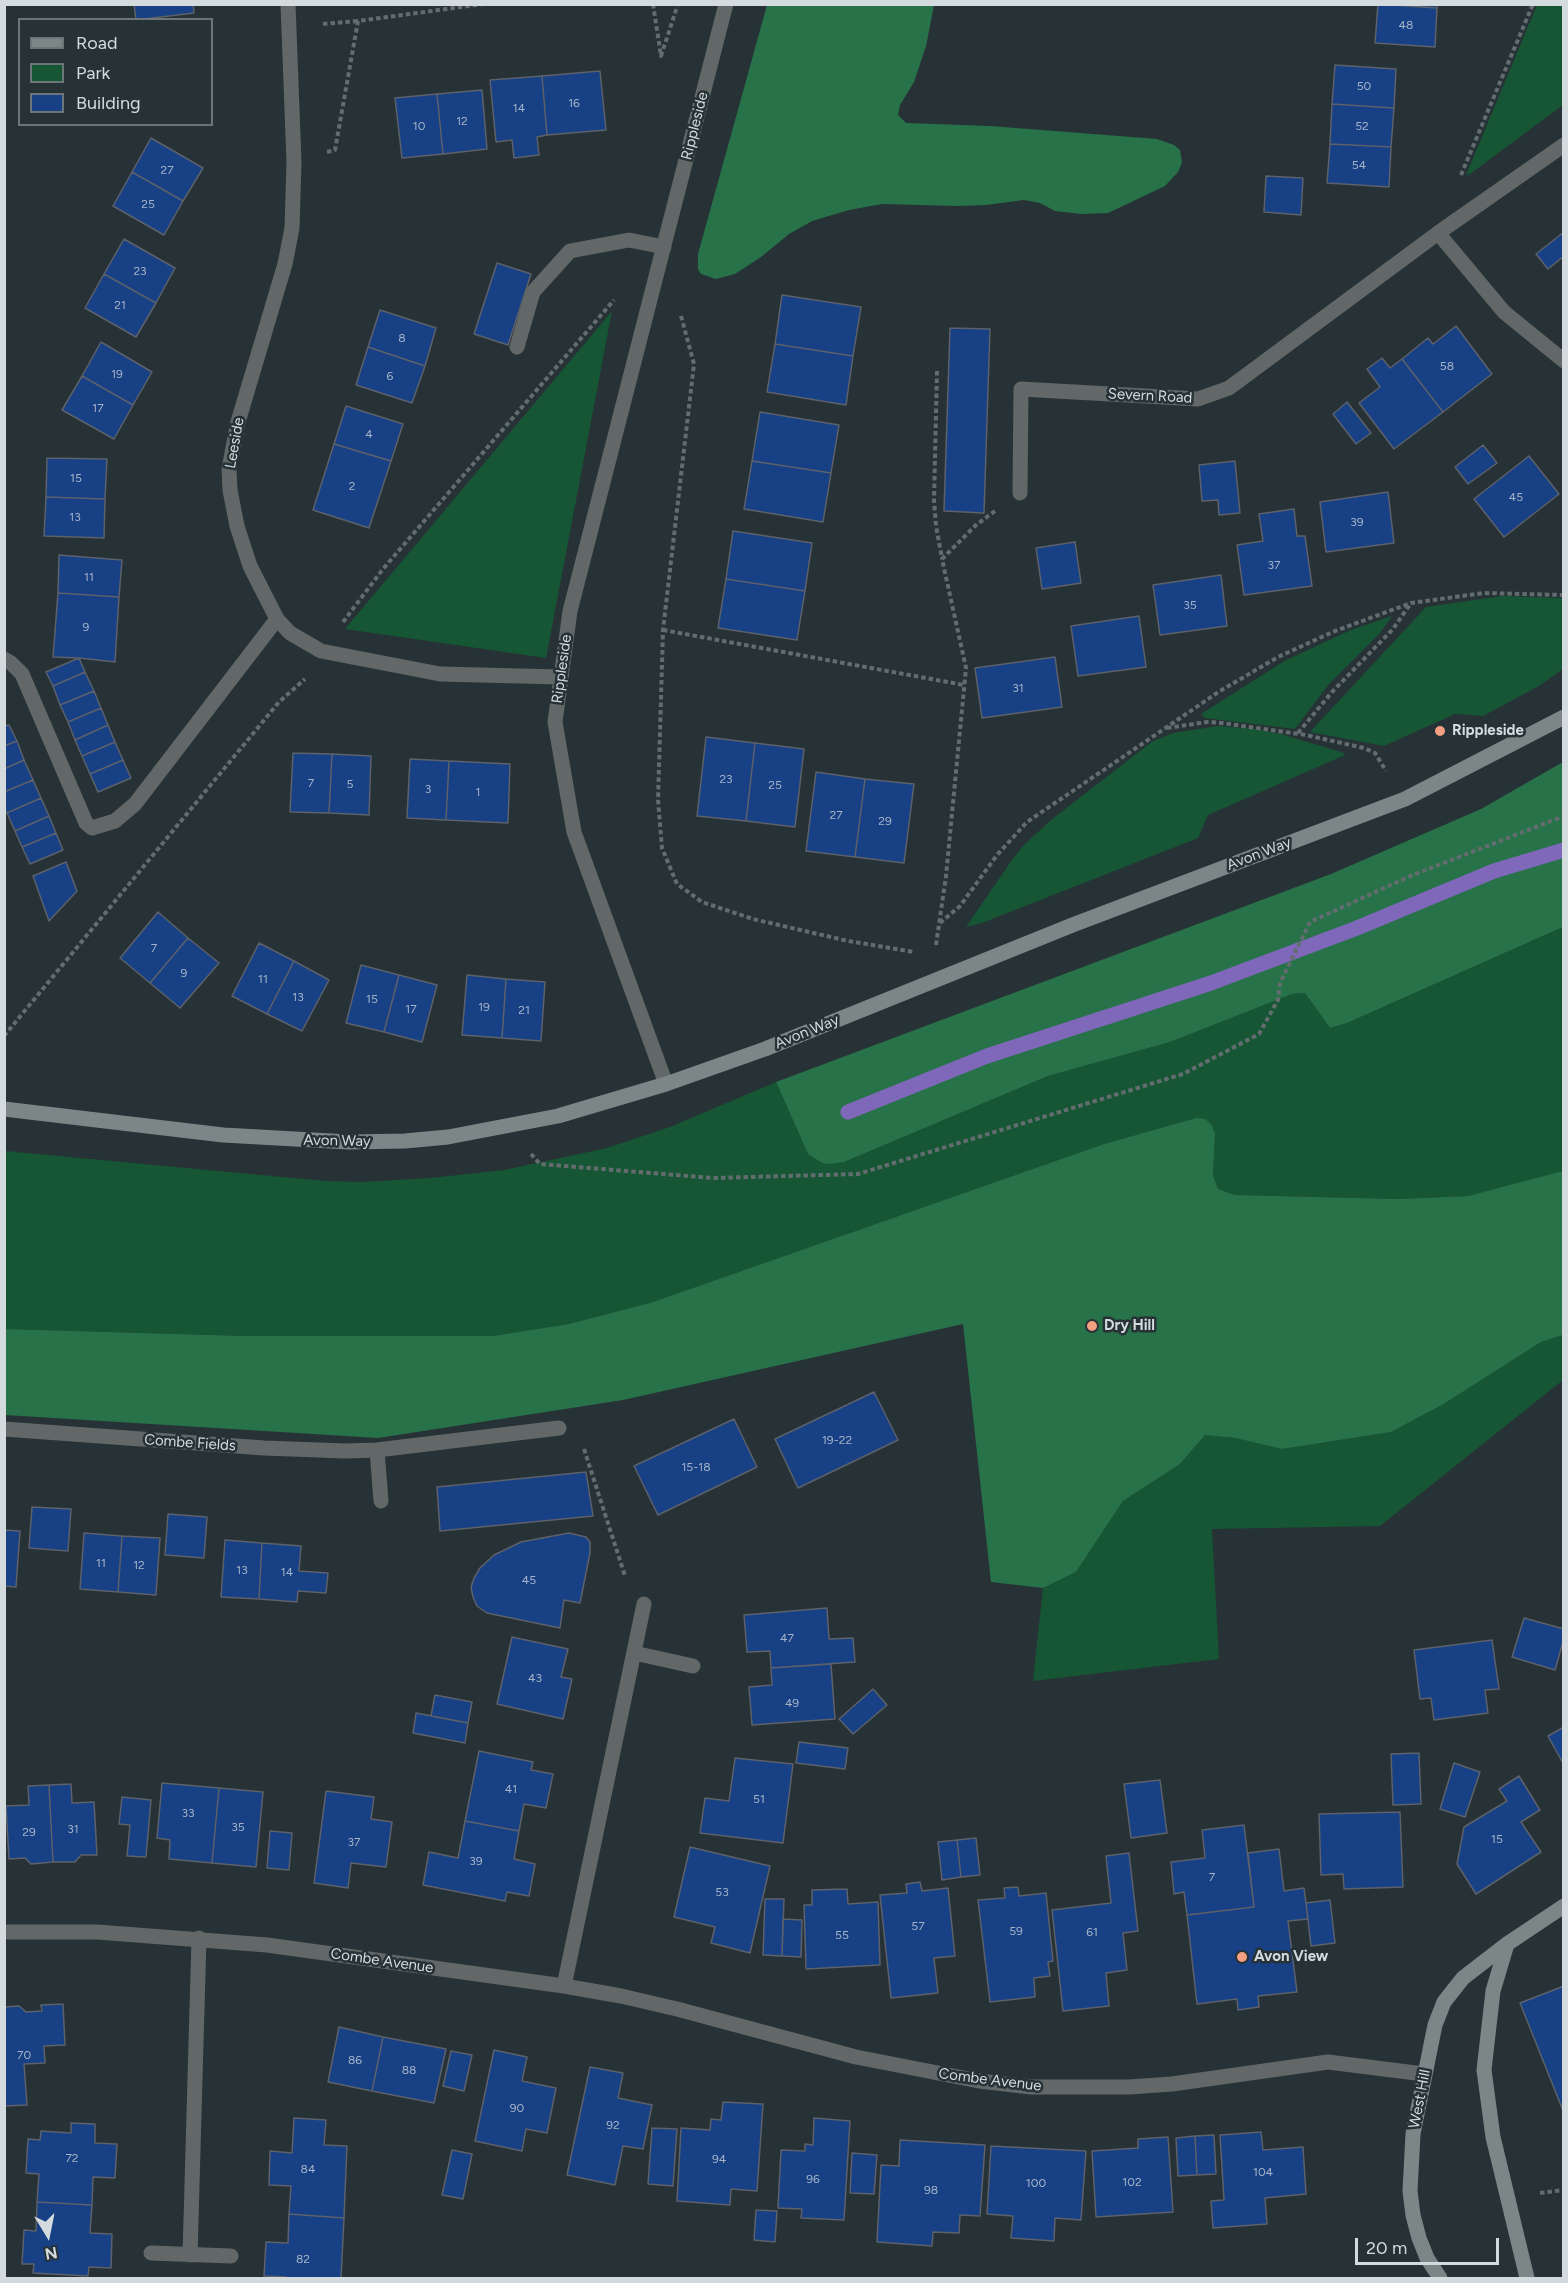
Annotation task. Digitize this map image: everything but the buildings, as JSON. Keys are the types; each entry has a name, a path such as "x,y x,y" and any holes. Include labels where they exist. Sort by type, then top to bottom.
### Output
{"street":[{"name":"Leeside","path":"288,4 294,162 292,228 288,250 238,422 229,470 230,490 239,535 250,566 277,619 290,633 327,652 440,674 561,677"},
{"name":"Rippleside","path":"666,1084 574,832 555,722 570,611 726,4"},
{"name":"Severn Road","path":"1020,494 1021,389 1189,399 1215,394 1235,385 1438,233 1563,145"},
{"path":"1438,233 1504,312 1563,361"},
{"path":"517,347 533,292 570,251 629,240 663,253"},
{"path":"4,659 22,674 86,823 92,828 115,821 135,804 277,619"},
{"name":"Avon Way","path":"4,1109 223,1135 288,1140 405,1141 503,1128 558,1116 666,1084 765,1049 1075,924 1405,799 1563,717"},
{"name":"Combe Fields","path":"4,1430 345,1452 559,1428"},
{"path":"377,1450 381,1501"},
{"path":"564,1986 644,1604"},
{"path":"634,1653 693,1666"},
{"name":"West Hill","path":"1440,2278 1427,2258 1419,2238 1410,2191 1413,2134 1434,2025 1444,2002 1463,1978 1507,1944 1563,1906"},
{"name":"Combe Avenue","path":"4,1932 97,1932 199,1938 267,1945 564,1986 666,2006 866,2060 979,2081 1031,2087 1129,2087 1172,2084 1328,2062 1424,2074"},
{"path":"190,2255 199,1938"},
{"path":"1507,1944 1493,1991 1484,2070 1493,2137 1527,2278"},
{"path":"151,2253 231,2256"}],"path":[{"path":"294,162 335,150 358,21 483,4"},
{"path":"653,4 661,56 678,4"},
{"path":"1468,212 1456,187 1533,4"},
{"path":"4,1036 279,702 327,652 383,569 621,291 663,253"},
{"path":"694,364 663,630 658,800 662,848 677,884 702,902 753,919 870,945 924,952"},
{"path":"937,371 934,501 936,526 966,668 937,940"},
{"path":"942,559 976,525"},
{"path":"940,923 960,906 997,855 1028,822 1220,691 1278,657 1335,630 1411,603 1484,593 1563,595"},
{"path":"1298,734 1332,692 1393,629 1411,603"},
{"path":"663,630 964,685"},
{"path":"1166,728 1214,723 1246,725 1364,748 1375,753 1405,799"},
{"path":"503,1128 540,1164 713,1179 858,1174 1183,1074 1259,1034 1278,1000 1280,983 1310,922 1408,877 1563,816"},
{"path":"584,1448 626,1579"},
{"path":"1541,2193 1563,2190"}],"green space":[{"path":"767,5 934,5 926,46 914,82 900,105 898,115 906,123 990,126 1157,139 1174,145 1180,150 1182,162 1178,172 1165,186 1108,213 1082,214 1055,211 1040,203 1024,200 958,206 882,204 849,210 812,221 789,234 761,257 735,274 716,279 701,274 698,269 698,254"},
{"path":"1537,5 1563,5 1563,105 1466,175"},
{"path":"612,311 546,658 345,629"},
{"path":"1502,596 1563,598 1563,669 1539,686 1483,716 1455,714 1384,746 1310,732 1426,607"},
{"path":"1392,616 1380,633 1329,684 1295,729 1205,718 1201,714 1286,660 1351,630"},
{"path":"1218,726 1281,734 1345,755 1208,815 1198,838 982,923 966,927 1023,846 1051,820 1153,741 1173,733"},
{"path":"1563,762 1563,927 1347,1023 1330,1028 1305,993 1292,994 1170,1042 1048,1076 844,1162 822,1163 808,1154 776,1082 1331,874 1481,809"},
{"path":"1563,927 1563,1171 1514,1185 1468,1196 1399,1199 1235,1195 1218,1189 1213,1175 1215,1133 1196,1118 1104,1144 653,1302 569,1324 493,1336 245,1336 5,1329 5,1151 325,1181 363,1182 431,1178 504,1170 607,1148 670,1127 776,1082 808,1154 822,1163 844,1162 1048,1076 1170,1042 1292,994 1305,993 1330,1028 1347,1023"},
{"path":"1196,1118 1205,1119 1211,1124 1215,1133 1213,1175 1218,1189 1235,1195 1399,1199 1468,1196 1563,1171 1563,1335 1541,1342 1442,1405 1391,1432 1282,1449 1235,1438 1205,1435 1180,1464 1123,1501 1076,1572 1043,1588 991,1582 963,1324 623,1400 378,1438 5,1415 5,1329 245,1336 493,1336 569,1324 653,1302 1104,1144"},
{"path":"1563,1335 1563,1380 1380,1526 1212,1529 1219,1659 1033,1681 1043,1588 1076,1572 1123,1501 1180,1464 1205,1435 1235,1438 1282,1449 1391,1432 1442,1405 1541,1342"}],"waterway":[{"path":"848,1112 987,1056 1211,983 1357,928 1494,871 1564,850"}],"place":[{"name":"Rippleside","path":"1440,731"},
{"name":"Dry Hill","path":"1092,1326"},
{"name":"Avon View","path":"1242,1957"}]}
